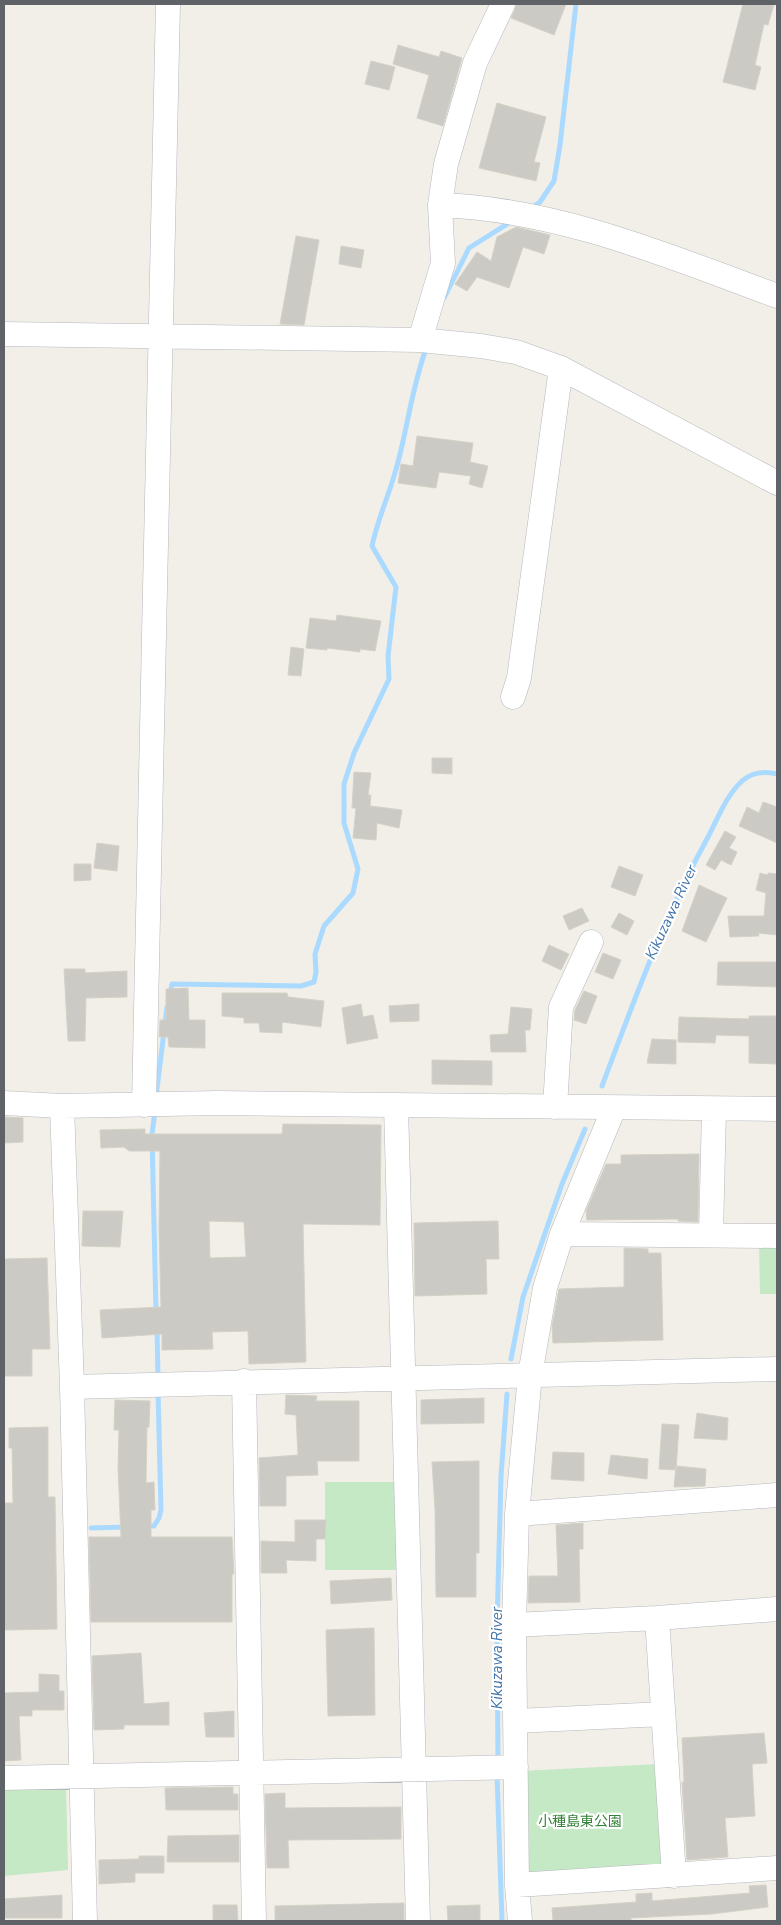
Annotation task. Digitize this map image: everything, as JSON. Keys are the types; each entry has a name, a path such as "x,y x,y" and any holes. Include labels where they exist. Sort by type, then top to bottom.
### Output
{"street":[{"path":"144,1105 155,682 159,336 168,4"},
{"path":"420,340 443,263 440,205 446,164 475,63 503,4"},
{"path":"440,205 509,212 580,229 639,246 777,296"},
{"path":"4,334 420,340 481,346 516,352 561,368 777,483"},
{"path":"513,697 519,678 561,368"},
{"path":"556,1107 561,1008 591,942"},
{"path":"4,1103 62,1106 217,1103 777,1109"},
{"path":"62,1106 72,1388 85,1921"},
{"path":"396,1106 418,1921"},
{"path":"520,1921 512,1767 516,1721 514,1625 517,1514 530,1375 545,1288 562,1234 614,1108"},
{"path":"711,1235 714,1109"},
{"path":"562,1234 777,1236"},
{"path":"72,1388 244,1381 777,1369"},
{"path":"244,1381 254,1921"},
{"path":"517,1514 777,1495"},
{"path":"514,1625 657,1618 777,1609"},
{"path":"657,1618 674,1876"},
{"path":"516,1721 663,1714"},
{"path":"4,1778 82,1778 414,1768 512,1767"},
{"path":"517,1885 777,1868"}],"green space":[{"path":"759,1243 777,1243 777,1294 760,1294"},
{"path":"325,1482 397,1482 401,1570 325,1570"},
{"name":"小種島東公園","path":"659,1764 667,1859 658,1869 536,1877 525,1872 522,1771"},
{"path":"4,1783 66,1786 68,1870 4,1876"}],"building":[{"path":"517,4 566,4 554,35 511,18"},
{"path":"743,4 774,4 768,25 764,24 755,65 761,67 755,90 723,82"},
{"path":"398,45 439,57 441,51 462,58 443,126 417,118 429,75 393,64"},
{"path":"371,61 395,67 389,90 365,84"},
{"path":"497,103 546,117 534,162 540,163 536,181 479,168"},
{"path":"516,227 550,235 544,254 523,247 509,288 477,277 467,291 455,284 477,252 491,261 497,237"},
{"path":"296,236 319,240 304,325 280,324"},
{"path":"341,246 364,250 361,268 339,264"},
{"path":"417,436 473,443 470,462 488,466 482,488 469,484 471,476 439,472 436,488 398,483 401,464 413,466"},
{"path":"337,615 381,621 375,651 360,649 360,652 327,648 327,650 306,648 310,618 336,621"},
{"path":"291,647 304,649 301,676 288,675"},
{"path":"432,758 452,758 452,774 432,773"},
{"path":"354,772 371,773 368,795 371,795 370,806 402,810 399,828 377,823 376,840 353,838 356,808 352,808"},
{"path":"763,802 777,807 777,843 739,826 747,807 759,813"},
{"path":"725,831 736,837 729,848 737,852 731,865 721,860 715,870 706,865"},
{"path":"97,843 119,846 117,871 94,868"},
{"path":"74,864 91,864 91,880 74,881"},
{"path":"619,866 643,875 635,896 611,887"},
{"path":"760,873 768,875 768,873 777,874 777,935 758,933 759,936 730,937 728,916 764,916 766,893 756,890"},
{"path":"699,885 727,898 706,942 682,931"},
{"path":"582,908 589,921 569,930 563,916"},
{"path":"619,913 634,921 627,935 611,927"},
{"path":"549,945 569,954 561,970 542,961"},
{"path":"603,953 621,960 613,979 595,972"},
{"path":"718,962 777,962 777,987 717,985"},
{"path":"64,969 85,969 85,973 127,971 127,997 86,998 85,1041 68,1041"},
{"path":"188,988 189,1020 205,1020 205,1048 169,1047 168,1037 159,1037 160,1020 166,1020 166,989"},
{"path":"584,991 597,996 586,1024 574,1020 575,1010"},
{"path":"222,993 287,993 288,997 324,1001 321,1027 282,1022 282,1033 260,1032 259,1023 244,1023 244,1018 222,1016"},
{"path":"361,1004 363,1017 373,1015 378,1038 347,1044 342,1008"},
{"path":"419,1004 419,1021 390,1022 389,1006"},
{"path":"511,1007 532,1009 530,1030 525,1030 526,1052 491,1052 490,1035 508,1034"},
{"path":"749,1016 777,1016 777,1064 749,1063 749,1036 716,1035 715,1043 678,1042 679,1017 749,1019"},
{"path":"652,1039 676,1040 676,1064 647,1063"},
{"path":"432,1060 492,1061 492,1085 432,1084"},
{"path":"4,1117 23,1118 23,1142 4,1143"},
{"path":"283,1124 381,1125 380,1225 303,1224 306,1362 249,1364 248,1331 212,1332 213,1349 162,1350 162,1334 102,1338 100,1310 161,1307 159,1230 160,1151 129,1151 124,1147 101,1148 100,1130 145,1129 145,1134 282,1134","holes":["209,1221 244,1222 246,1257 210,1258"]},
{"path":"699,1154 698,1222 678,1221 678,1219 587,1220 586,1211 606,1164 621,1164 621,1155"},
{"path":"83,1211 123,1211 120,1247 82,1246"},
{"path":"498,1221 499,1259 486,1259 487,1294 415,1296 414,1223"},
{"path":"624,1248 648,1249 648,1253 661,1253 663,1340 553,1343 552,1326 559,1289 624,1287"},
{"path":"47,1258 50,1349 32,1349 32,1376 4,1376 4,1259"},
{"path":"286,1395 317,1396 316,1401 359,1401 359,1461 317,1461 318,1475 286,1476 286,1506 260,1506 259,1458 298,1455 296,1415 285,1414"},
{"path":"484,1398 484,1423 421,1424 421,1400"},
{"path":"115,1400 150,1401 149,1427 147,1427 146,1483 154,1482 155,1510 151,1510 151,1537 232,1537 234,1574 232,1574 232,1622 91,1622 89,1537 121,1537 118,1468 119,1430 114,1430"},
{"path":"697,1413 728,1418 727,1440 694,1438"},
{"path":"662,1424 679,1425 676,1470 659,1469"},
{"path":"48,1427 48,1497 55,1497 57,1629 4,1630 4,1503 13,1503 12,1448 9,1448 9,1428"},
{"path":"553,1452 584,1453 584,1481 551,1479"},
{"path":"611,1455 648,1459 647,1479 608,1474"},
{"path":"479,1461 479,1553 476,1553 476,1597 436,1597 435,1509 432,1462"},
{"path":"676,1466 706,1469 705,1486 674,1487"},
{"path":"295,1520 326,1520 325,1539 316,1539 316,1561 286,1560 287,1573 261,1573 261,1541 295,1542"},
{"path":"583,1523 583,1549 579,1549 580,1602 528,1603 529,1576 558,1576 556,1525"},
{"path":"391,1578 392,1600 331,1604 330,1581"},
{"path":"374,1628 375,1715 328,1716 326,1630"},
{"path":"141,1653 144,1704 169,1702 169,1725 124,1725 124,1729 94,1730 92,1656"},
{"path":"39,1674 59,1675 59,1691 64,1691 64,1710 32,1710 32,1716 19,1716 21,1760 4,1761 4,1693 39,1692"},
{"path":"234,1711 234,1737 206,1737 204,1713"},
{"path":"764,1733 767,1763 752,1764 755,1816 725,1818 728,1857 687,1860 682,1782 684,1782 682,1738"},
{"path":"233,1787 233,1794 238,1794 238,1810 166,1810 165,1788"},
{"path":"285,1793 285,1808 401,1807 401,1839 288,1840 289,1868 267,1868 265,1794"},
{"path":"239,1835 239,1862 167,1862 168,1836"},
{"path":"139,1856 164,1856 164,1873 135,1873 135,1882 99,1884 99,1860 139,1859"},
{"path":"766,1885 768,1907 712,1914 631,1918 631,1921 553,1921 552,1908 636,1902 636,1894 652,1893 652,1901 750,1893 749,1886"},
{"path":"62,1895 62,1918 4,1918 4,1899"},
{"path":"404,1903 404,1921 275,1921 275,1906"},
{"path":"213,1905 237,1905 238,1921 213,1921"},
{"path":"480,1905 480,1921 448,1921 447,1906"}],"waterway":[{"path":"531,208 540,202 554,181 560,145 576,4"},
{"path":"444,298 469,248 512,221"},
{"path":"170,993 172,984 301,986 314,982 316,972 315,954 324,926 353,893 358,869 344,823 344,784 354,753 389,679 388,656 396,587 372,546 402,448 418,374 427,346"},
{"name":"Kikuzawa River","path":"602,1086 638,991 677,898 731,793 742,781 750,776 758,773 777,774"},
{"path":"156,1097 167,1007"},
{"path":"155,1111 152,1134 156,1312"},
{"name":"Kikuzawa River","path":"511,1359 523,1297 562,1184 585,1129"},
{"path":"157,1328 158,1380"},
{"path":"144,1526 154,1526 161,1510 158,1391"},
{"name":"Kikuzawa River","path":"498,1761 497,1624 501,1476 507,1394"},
{"path":"91,1528 126,1527"},
{"name":"Kikuzawa River","path":"497,1774 502,1921"}]}
